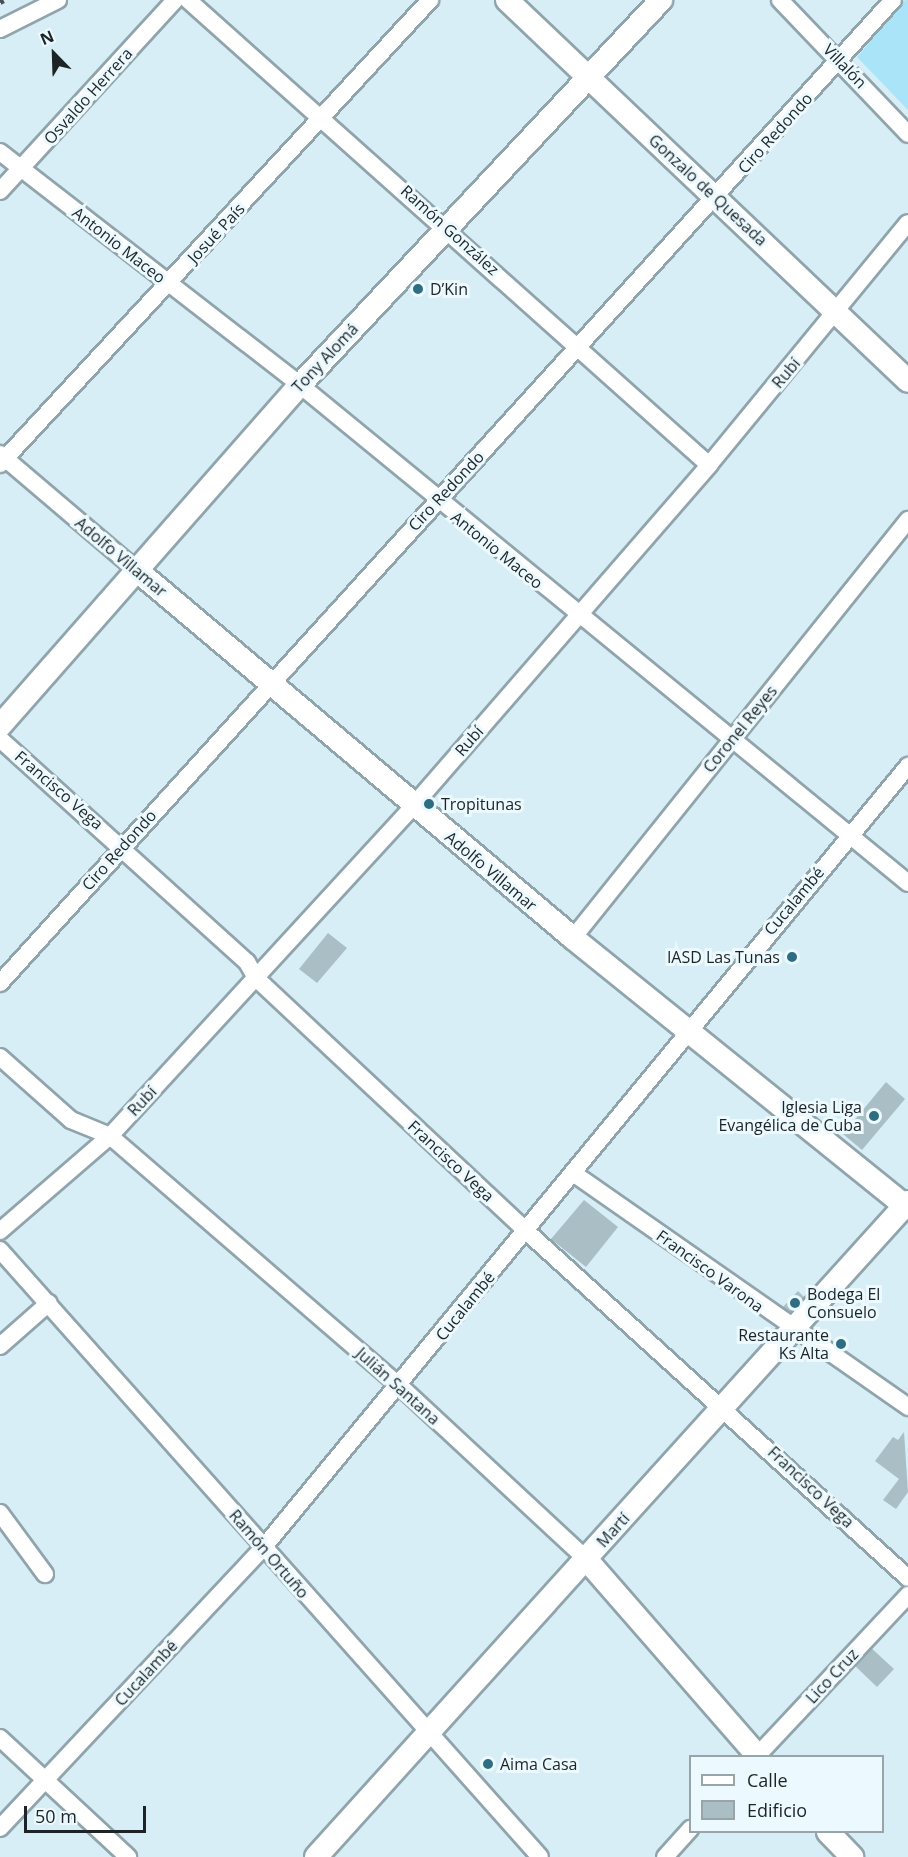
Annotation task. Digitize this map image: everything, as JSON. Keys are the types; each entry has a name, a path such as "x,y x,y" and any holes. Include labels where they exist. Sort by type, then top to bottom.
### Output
{"street":[{"path":"0,28 58,0"},
{"name":"Osvaldo Herrera","path":"0,191 175,0"},
{"name":"Ramón González","path":"188,0 324,117 709,465"},
{"name":"Josué País","path":"2,459 169,284 430,0"},
{"name":"Gonzalo de Quesada","path":"507,0 839,310 908,381"},
{"name":"Tony Alomá","path":"0,726 140,573 300,385 447,227 590,79 661,0"},
{"name":"Villalón","path":"780,0 840,60 908,134"},
{"name":"Ciro Redondo","path":"0,983 436,501 717,198 893,0"},
{"name":"Antonio Maceo","path":"0,152 300,385 436,501 908,883"},
{"name":"Rubí","path":"0,1231 110,1136 413,806 709,465 839,310 908,223"},
{"name":"Adolfo Villamar","path":"2,459 573,939 907,1205"},
{"name":"Coronel Reyes","path":"573,939 908,520"},
{"name":"Francisco Vega","path":"0,739 123,846 247,962 256,978 525,1230 724,1406 908,1578"},
{"name":"Cucalambé","path":"0,1828 263,1548 400,1386 686,1031 908,766"},
{"name":"Julián Santana","path":"0,1057 71,1120 110,1136 400,1386 586,1559 757,1755"},
{"name":"Francisco Varona","path":"573,1173 793,1330 908,1407"},
{"name":"Martí","path":"316,1857 907,1205"},
{"name":"Ramón Ortuño","path":"0,1250 540,1857"},
{"path":"0,1346 49,1303"},
{"path":"0,1513 45,1574"},
{"name":"Lico Cruz","path":"759,1755 908,1595"},
{"path":"0,1738 128,1857"},
{"path":"665,1857 689,1830"},
{"path":"829,1833 852,1857"}],"shaded area":[{"path":"905,0 908,0 908,110 857,57"}],"building":[{"path":"328,933 347,948 317,983 299,969"},
{"name":"Iglesia Liga Evangélica de Cuba","path":"886,1082 905,1099 862,1150 843,1134"},
{"path":"584,1200 618,1227 586,1267 551,1239"},
{"name":"Bodega El Consuelo","path":"798,1291 807,1300 793,1316 783,1307"},
{"path":"904,1432 908,1492 896,1509 883,1500 899,1479 875,1461 893,1437 898,1440"},
{"path":"869,1646 894,1669 877,1687 852,1663"}],"railway":[{"path":"0,2 4,0"}],"place":[{"name":"D’Kin","path":"418,289"},
{"name":"Tropitunas","path":"429,804"},
{"name":"IASD Las Tunas","path":"792,957"},
{"name":"Iglesia Liga Evangélica de Cuba","path":"874,1116"},
{"name":"Bodega El Consuelo","path":"795,1303"},
{"name":"Restaurante Ks Alta","path":"841,1344"},
{"name":"Aima Casa","path":"488,1764"}]}
